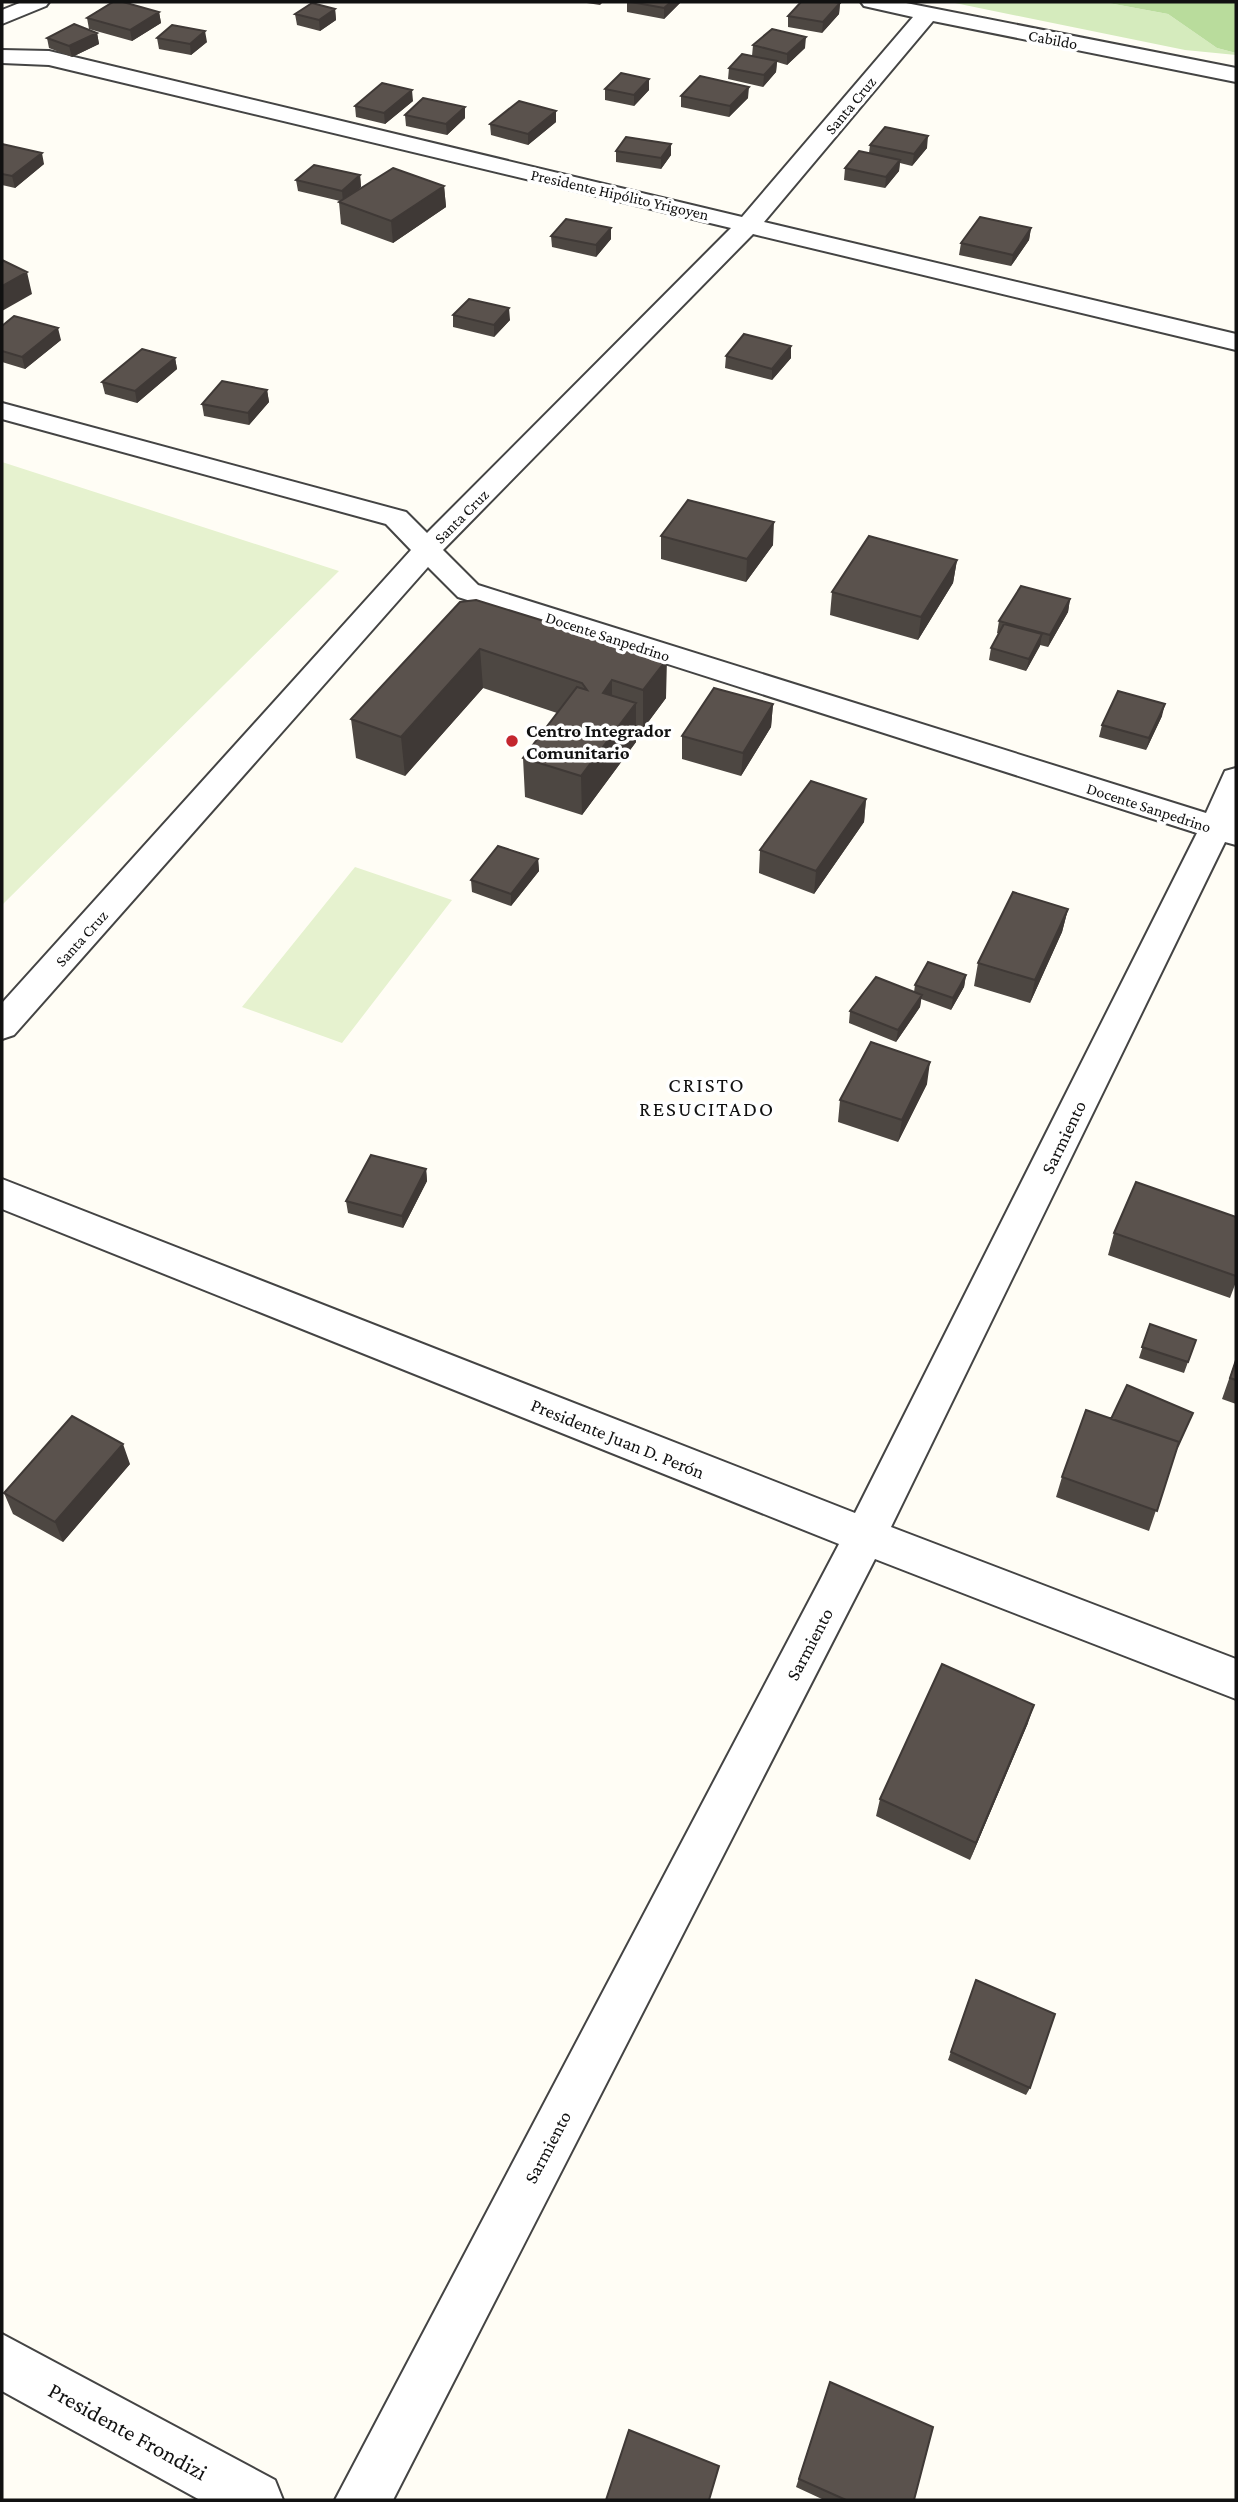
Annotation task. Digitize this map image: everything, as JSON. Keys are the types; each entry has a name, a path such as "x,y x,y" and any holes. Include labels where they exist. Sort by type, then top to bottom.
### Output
{"street":[{"path":"2,18 39,2"},
{"name":"Cabildo","path":"871,2 1236,75"},
{"name":"Santa Cruz","path":"2,1026 427,550 749,224 927,14"},
{"name":"Presidente Hipólito Yrigoyen","path":"2,57 49,58 1236,342"},
{"name":"Docente Sanpedrino","path":"2,411 396,519 468,591 1226,831"},
{"name":"Sarmiento","path":"363,2500 865,1536 1226,831 1236,778"},
{"name":"Presidente Juan D. Perón","path":"2,1193 865,1536 1236,1679"},
{"name":"Presidente Frondizi","path":"2,2361 255,2500"}],"green space":[{"path":"950,2 1103,2 1168,14 1217,48 1236,55 1185,50"},
{"path":"1103,2 1236,2 1236,53 1217,48 1168,14"},
{"path":"2,462 339,571 2,905"},
{"path":"355,867 452,900 342,1043 242,1007"}],"building":[{"path":"113,2 123,2 159,12 130,30 87,18"},
{"path":"631,2 671,2 664,8"},
{"path":"801,2 840,3 823,22 788,16"},
{"path":"312,3 335,9 319,20 295,14"},
{"path":"74,24 97,33 69,46 47,38"},
{"path":"172,25 205,31 190,44 157,38"},
{"path":"772,29 806,37 787,54 753,45"},
{"path":"742,54 777,61 764,75 729,68"},
{"path":"621,73 649,79 634,95 605,89"},
{"path":"700,76 749,87 730,106 681,96"},
{"path":"382,83 412,90 384,113 355,106"},
{"path":"423,98 465,107 446,124 405,115"},
{"path":"519,101 556,111 528,134 490,124"},
{"path":"885,127 928,136 914,154 870,145"},
{"path":"626,137 671,144 661,158 616,151"},
{"path":"2,144 42,153 12,176 2,174"},
{"path":"859,151 900,160 886,177 845,168"},
{"path":"314,165 360,175 342,191 296,180"},
{"path":"393,168 444,186 391,221 339,202"},
{"path":"980,217 1031,228 1013,255 961,243"},
{"path":"566,219 611,228 596,245 551,236"},
{"path":"2,260 27,272 2,286"},
{"path":"469,299 509,308 494,325 453,315"},
{"path":"14,316 58,328 22,357 2,351 2,326"},
{"path":"744,334 791,346 772,369 726,356"},
{"path":"142,349 175,358 135,391 102,382"},
{"path":"222,381 267,390 248,413 202,404"},
{"path":"688,500 774,522 747,559 661,536"},
{"path":"869,536 957,560 921,617 832,592"},
{"path":"1021,586 1070,599 1050,635 999,621"},
{"path":"476,600 667,659 643,690 612,680 603,693 636,703 581,776 523,758 577,687 587,690 582,683 480,649 401,737 351,719 460,602"},
{"path":"1004,624 1042,634 1029,659 991,648"},
{"path":"714,688 773,704 743,753 682,736"},
{"path":"1118,691 1165,704 1149,738 1102,725"},
{"path":"811,781 866,799 816,871 760,850"},
{"path":"498,846 538,859 511,894 471,880"},
{"path":"1013,892 1068,909 1035,980 978,963"},
{"path":"928,962 966,975 953,998 915,985"},
{"path":"876,977 922,995 898,1030 850,1011"},
{"path":"871,1042 930,1062 902,1120 840,1100"},
{"path":"371,1155 426,1169 402,1216 346,1201"},
{"path":"1136,1182 1236,1217 1236,1276 1114,1233"},
{"path":"1150,1324 1196,1340 1188,1362 1142,1347"},
{"path":"1236,1360 1236,1380 1230,1378"},
{"path":"1127,1385 1193,1413 1177,1448 1179,1442 1111,1419"},
{"path":"1086,1410 1179,1442 1157,1511 1062,1477"},
{"path":"72,1416 123,1444 55,1522 4,1493"},
{"path":"942,1664 1034,1705 976,1843 880,1799"},
{"path":"976,1980 1055,2014 1030,2088 951,2052"},
{"path":"830,2382 933,2427 914,2500 846,2500 799,2479"},
{"path":"629,2430 719,2466 709,2500 606,2500"}],"place":[{"name":"Centro Integrador Comunitario","path":"512,741"}],"district":[{"name":"CRISTO RESUCITADO","path":"707,1097"}]}
